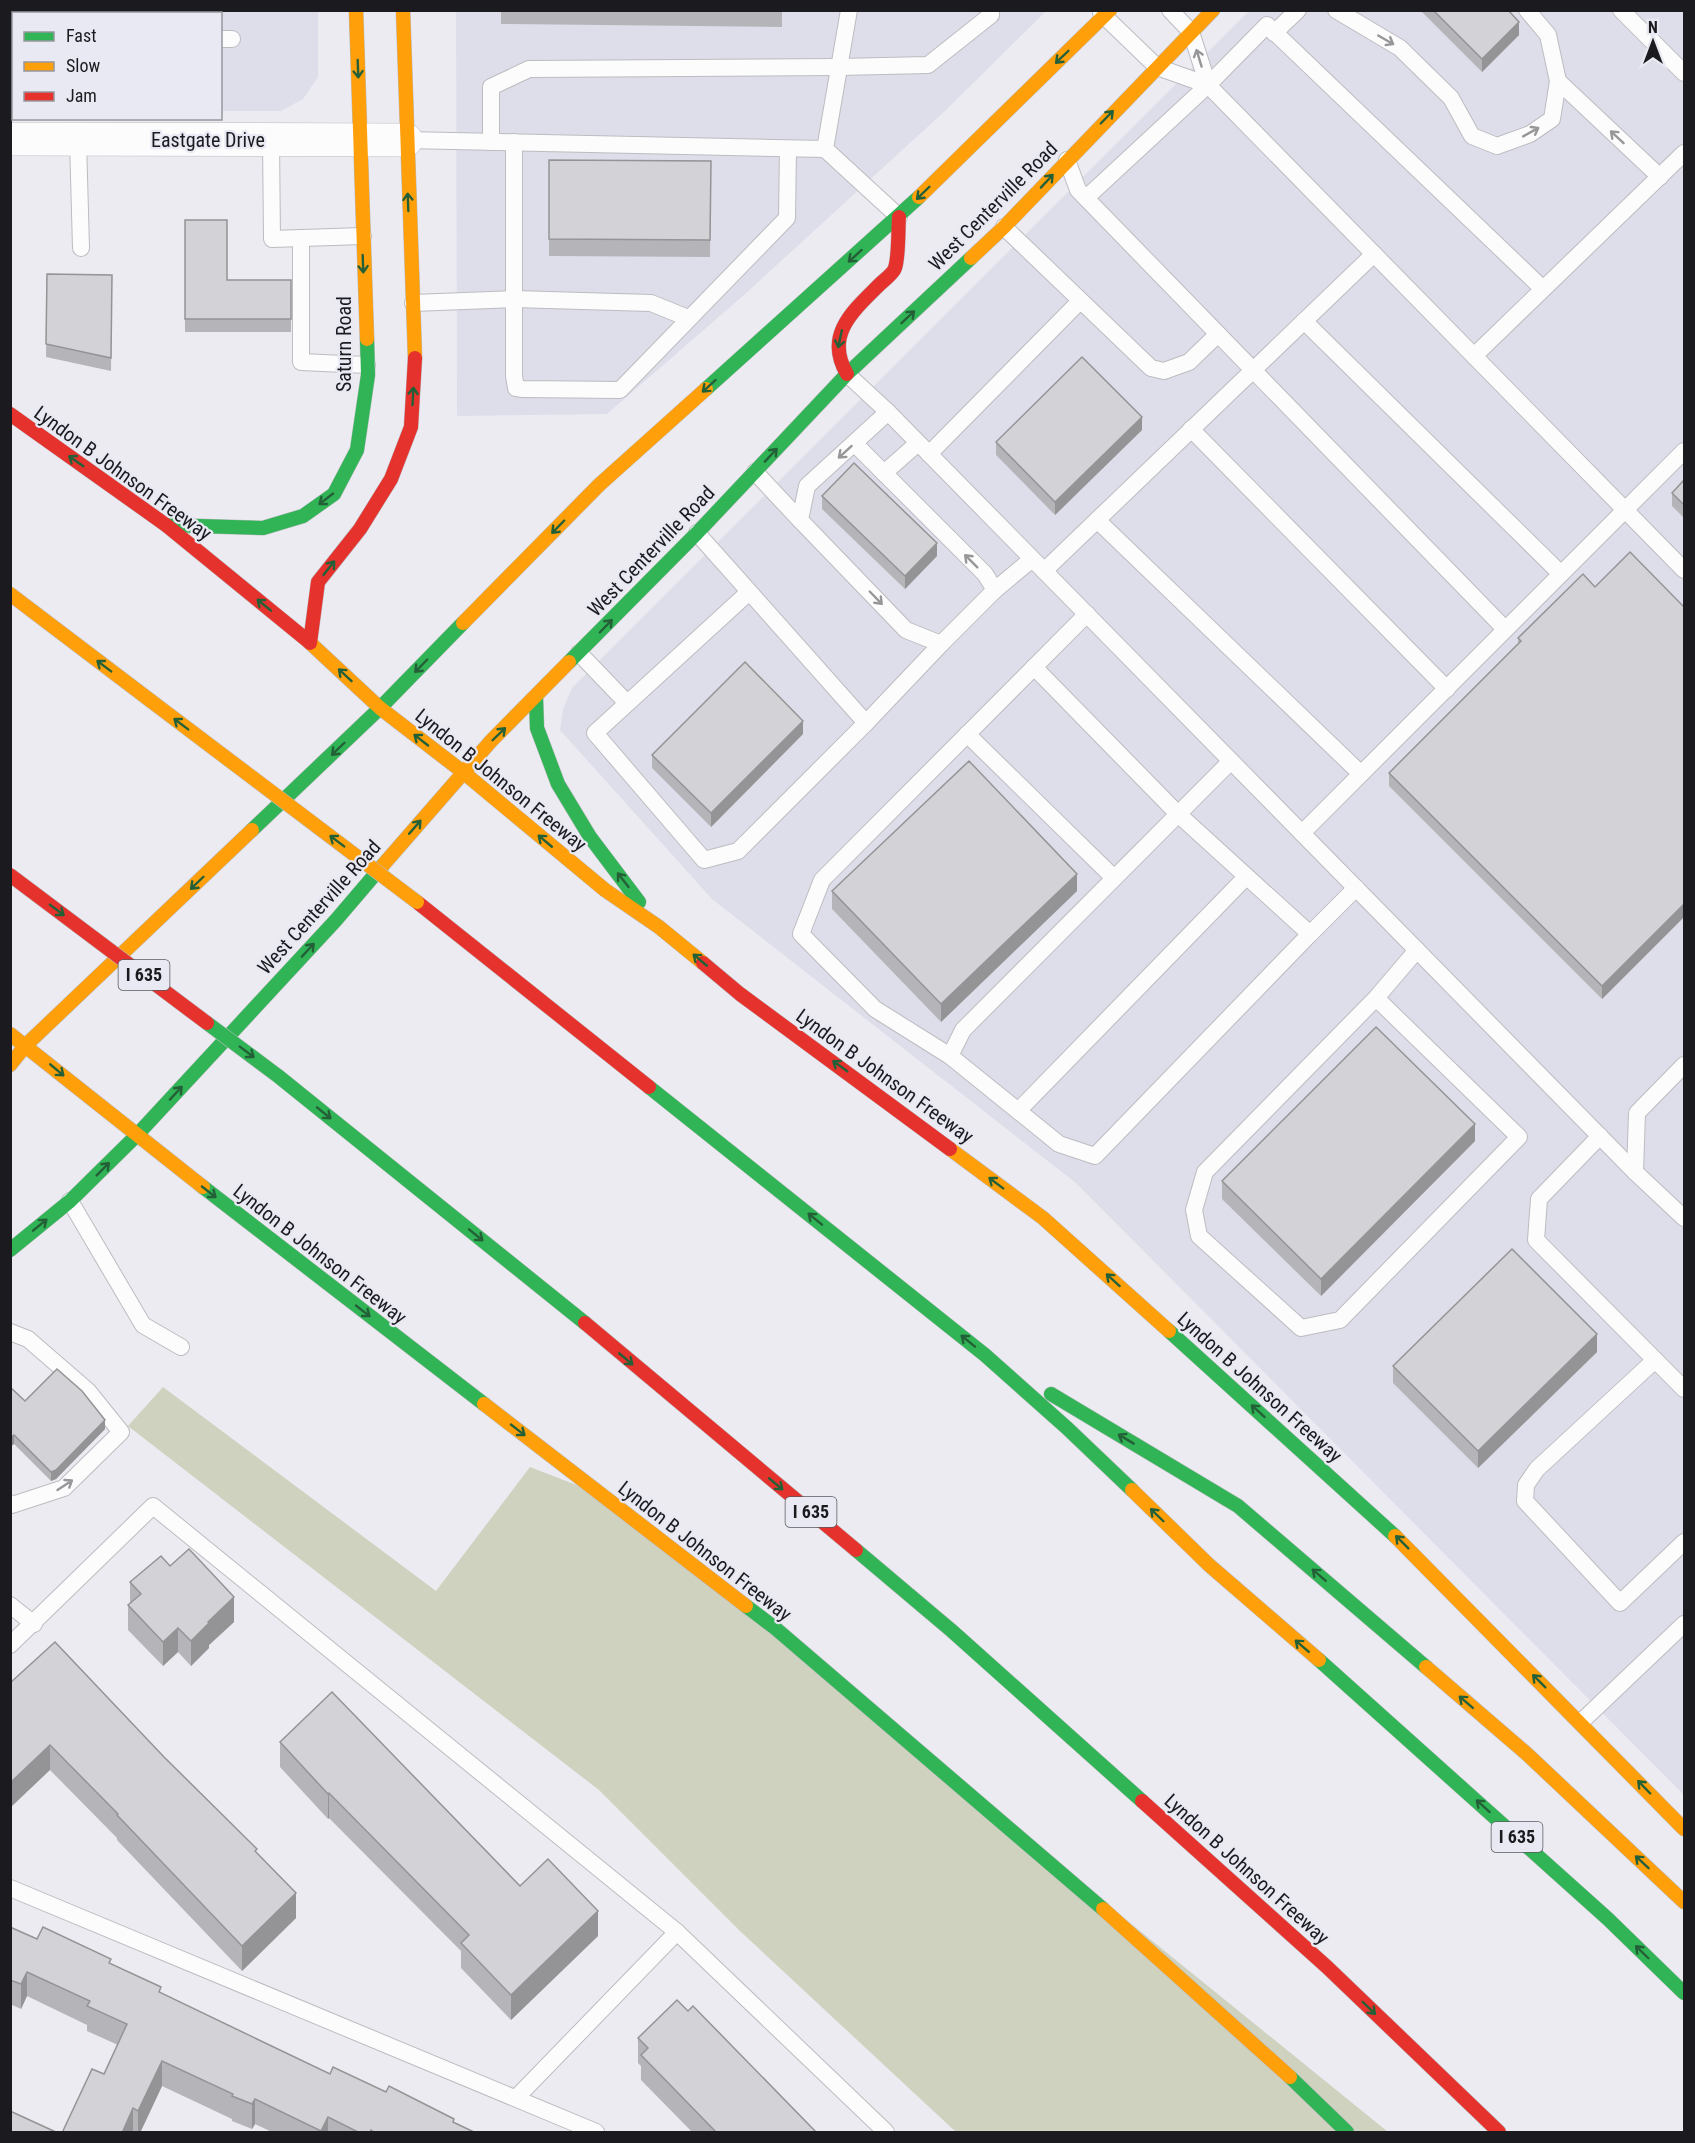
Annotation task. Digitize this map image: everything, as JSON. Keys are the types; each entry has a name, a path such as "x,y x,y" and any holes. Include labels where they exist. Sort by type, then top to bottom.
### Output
{"main road":[{"name":"Saturn Road","path":"166,525 263,528 303,516 334,494 357,450 368,375 356,10"},
{"path":"310,642 318,582 360,529 391,479 411,427 415,350 403,10"},
{"name":"West Centerville Road","path":"10,1250 70,1201 136,1136 336,920 462,772 697,533 847,374 1004,227 1213,10"},
{"path":"10,1065 26,1045 380,708 599,485 898,218 1104,12"},
{"path":"847,374 838,354 839,334 859,306 895,269 898,218"},
{"name":"Lyndon B Johnson Freeway","path":"10,414 166,525 310,642 380,708 462,772 605,890 659,927 740,994 1043,1218 1388,1529 1684,1828"},
{"name":"I 635","path":"10,594 417,902 985,1355 1067,1428 1209,1565 1347,1684 1608,1919 1684,1993"},
{"path":"536,698 537,728 558,784 590,837 659,927"},
{"name":"Lyndon B Johnson Freeway","path":"10,875 278,1076 534,1281 952,1631 1327,1967 1499,2133"},
{"name":"Lyndon B Johnson Freeway","path":"10,1034 136,1136 775,1628 1131,1933 1314,2099 1347,2133"},
{"path":"985,1355 1238,1506 1527,1754 1684,1902"}],"street":[{"name":"Eastgate Drive","path":"10,140 406,140"}],"lane":[{"path":"825,149 849,10"},
{"path":"491,142 491,87 529,69 839,67 928,64 991,15 991,10"},
{"path":"1170,10 1191,32 1208,85"},
{"path":"1274,33 1298,10"},
{"path":"1336,10 1400,48 1451,98 1472,136 1497,146 1530,134 1552,119 1558,81 1548,35 1527,10"},
{"path":"1621,10 1684,73"},
{"path":"1104,12 1157,66 1208,85 1684,570"},
{"path":"1086,198 1208,85 1266,26 1543,289"},
{"path":"1558,81 1660,177"},
{"path":"78,140 81,248"},
{"path":"271,140 272,239 363,236"},
{"path":"406,140 825,149 898,218"},
{"path":"514,142 514,376 516,388 524,389 620,390 788,218 788,149"},
{"path":"1474,356 1684,153"},
{"path":"1067,160 1078,190 1505,629"},
{"path":"1004,227 1151,368 1164,371 1189,362 1218,334"},
{"path":"301,238 301,362 367,365"},
{"path":"1044,571 1374,254"},
{"path":"413,303 514,299 651,303 688,318"},
{"path":"884,473 923,449 1080,301"},
{"path":"1304,321 1561,574"},
{"path":"847,374 888,412 1635,1172 1684,1218"},
{"path":"800,520 807,486 888,412"},
{"path":"1191,429 1447,688"},
{"path":"854,443 985,574 995,590"},
{"path":"1302,833 1684,451"},
{"path":"755,472 906,630 941,644"},
{"path":"1097,520 1361,774"},
{"path":"697,533 866,723"},
{"path":"749,592 595,733 704,860 738,851 995,590 1032,559"},
{"path":"1086,614 822,880 801,934 875,1009 950,1056 1059,1144 1095,1156 1356,888"},
{"path":"579,653 627,703"},
{"path":"1034,667 1178,814 1310,934"},
{"path":"967,734 1114,878"},
{"path":"950,1056 963,1030 1231,761"},
{"path":"1018,1111 1246,877"},
{"path":"1376,998 1519,1137 1340,1320 1301,1328 1199,1236 1194,1210 1205,1173 1376,998 1417,950"},
{"path":"1635,1172 1636,1113 1683,1070"},
{"path":"1600,1136 1539,1199 1536,1240 1684,1389"},
{"path":"70,1201 143,1325 181,1347"},
{"path":"10,1332 28,1339 88,1391 121,1432 64,1488 10,1503"},
{"path":"1655,1360 1537,1469 1526,1485 1525,1501 1620,1602 1684,1542"},
{"path":"10,1645 153,1506 677,1932 886,2133"},
{"path":"10,1605 34,1624"},
{"path":"1581,1722 1684,1624"},
{"path":"10,1888 596,2133"},
{"path":"516,2098 677,1932"}],"shaded area":[{"path":"11,11 318,11 318,77 303,99 281,111 222,111 222,12 12,12 11,111"},
{"path":"456,11 1046,11 946,110 745,294 607,414 457,416"},
{"path":"1249,11 1684,11 1684,1795 1076,1183 712,899 560,730 563,709 572,688"}],"green space":[{"path":"163,1387 436,1591 530,1467 602,1495 1388,2132 956,2132 740,1931 599,1790 128,1426"}],"building":[{"path":"1433,10 1508,10 1519,22 1482,59"},
{"path":"549,160 711,161 710,240 549,239"},
{"path":"185,220 227,220 227,280 291,280 291,319 185,319"},
{"path":"47,274 112,275 111,358 46,344"},
{"path":"1082,357 1142,417 1055,502 996,442"},
{"path":"854,463 937,543 905,576 822,496"},
{"path":"1684,480 1684,505 1672,493"},
{"path":"1630,552 1684,607 1684,904 1602,986 1389,773 1521,641 1518,638 1583,574 1595,587"},
{"path":"745,662 803,721 711,813 652,755"},
{"path":"969,761 1077,874 941,1004 832,891"},
{"path":"1376,1027 1475,1124 1321,1279 1222,1181"},
{"path":"1512,1249 1597,1334 1478,1451 1393,1366"},
{"path":"57,1369 82,1391 105,1420 56,1470 51,1472 14,1435 10,1438 10,1387 25,1401"},
{"path":"189,1549 234,1597 191,1641 178,1628 163,1642 128,1605 141,1594 130,1582 161,1556 170,1566"},
{"path":"55,1642 164,1757 257,1849 255,1851 296,1893 242,1946 50,1745 10,1783 10,1683"},
{"path":"332,1692 520,1886 548,1859 598,1911 511,1995 461,1943 469,1935 328,1794 280,1742"},
{"path":"10,1927 37,1939 43,1927 111,1959 109,1963 161,1987 159,1992 330,2074 333,2067 386,2092 389,2086 454,2119 453,2122 476,2133 375,2133 371,2130 370,2133 360,2133 328,2117 321,2131 255,2099 252,2104 232,2096 233,2094 162,2061 138,2111 133,2108 122,2133 62,2133 92,2069 104,2074 127,2024 87,2006 90,2001 27,1972 21,1984 10,1980"},
{"path":"677,2000 688,2011 693,2006 817,2133 717,2133 641,2055 648,2048 638,2038"},
{"path":"10,2111 58,2133 10,2133"}],"traffic: fast":[{"path":"706,389 919,197"},
{"path":"569,662 697,533 847,374 971,258"},
{"path":"166,525 263,528 303,516 334,494 357,450 368,375 367,339"},
{"path":"252,830 380,708 463,623"},
{"path":"536,698 537,728 558,784 590,837 639,902"},
{"path":"10,1250 70,1201 136,1136 336,920 383,865"},
{"path":"207,1023 278,1076"},
{"path":"278,1076 585,1323"},
{"path":"649,1087 985,1355 1132,1490"},
{"path":"203,1187 484,1404"},
{"path":"1169,1331 1395,1536"},
{"path":"1051,1394 1238,1506 1426,1667"},
{"path":"856,1550 952,1631 1142,1801"},
{"path":"746,1606 775,1628 1103,1909"},
{"path":"1319,1660 1608,1919 1684,1993"},
{"path":"1290,2077 1347,2132"}],"traffic: slow":[{"path":"356,10 367,339"},
{"path":"403,10 415,358"},
{"path":"919,197 1110,10"},
{"path":"971,258 1004,227 1213,10"},
{"path":"463,623 599,485 706,389"},
{"path":"10,594 151,701"},
{"path":"308,641 380,708 463,772 605,890 659,927 703,963"},
{"path":"383,865 491,741 569,662"},
{"path":"151,701 417,902"},
{"path":"10,1065 26,1045 252,830"},
{"path":"10,1034 203,1187"},
{"path":"950,1149 1043,1218 1169,1331"},
{"path":"484,1404 746,1606"},
{"path":"1132,1490 1209,1565 1319,1660"},
{"path":"1395,1536 1684,1829"},
{"path":"1426,1667 1527,1754 1684,1902"},
{"path":"1103,1909 1290,2077"}],"traffic: jam":[{"path":"847,374 841,360 840,336 845,324 860,304 894,270 899,217"},
{"path":"310,643 318,582 360,529 391,479 411,427 415,358"},
{"path":"10,414 166,525 308,641"},
{"path":"10,875 207,1023"},
{"path":"417,902 649,1087"},
{"path":"703,963 740,994 950,1149"},
{"path":"585,1323 856,1550"},
{"path":"1142,1801 1327,1967 1499,2132"}]}
